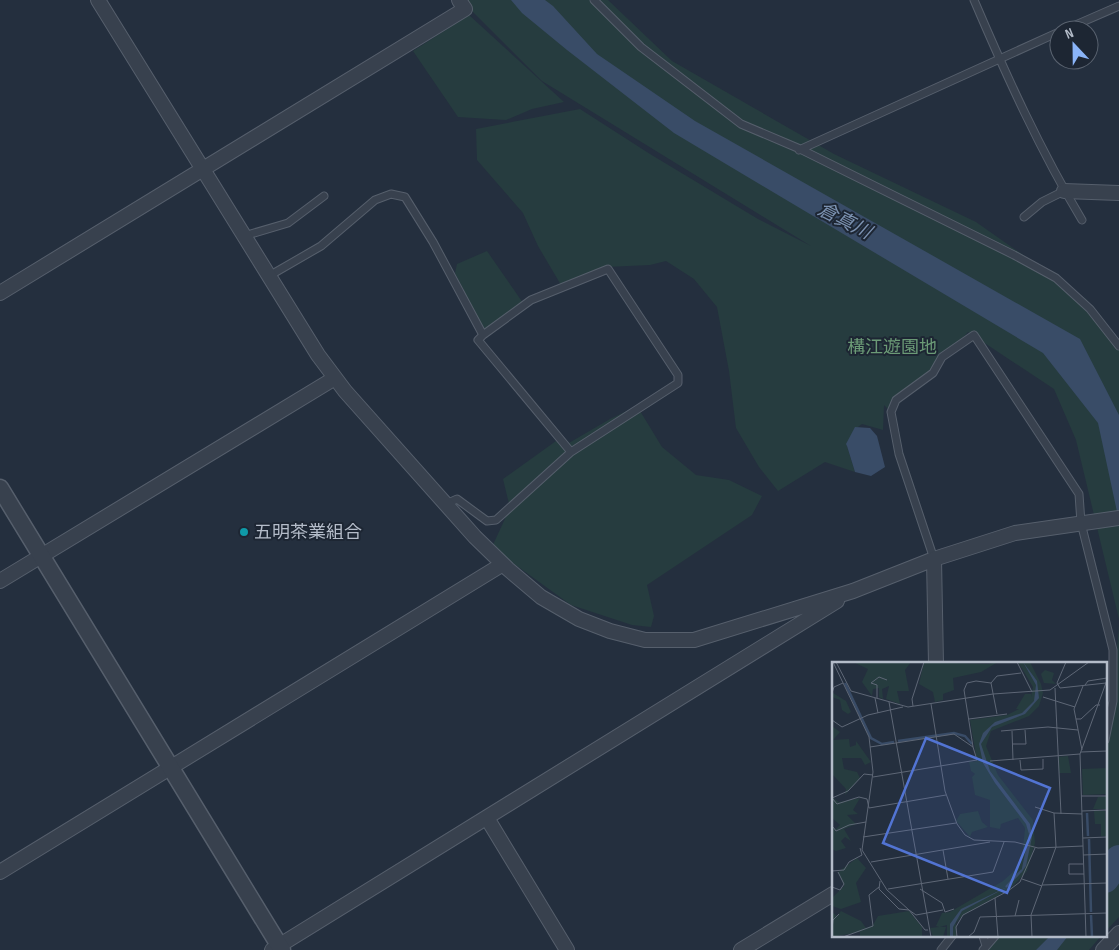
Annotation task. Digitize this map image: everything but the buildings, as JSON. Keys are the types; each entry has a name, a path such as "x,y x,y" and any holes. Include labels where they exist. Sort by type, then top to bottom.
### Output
{"street":[{"path":"98,0 318,355 345,391 446,504 503,564 540,596 579,619 610,631 645,640 694,640 853,591 934,559 1015,533 1119,518"},
{"path":"0,293 465,9 459,0"},
{"path":"1064,191 1119,193"},
{"path":"0,581 335,378"},
{"path":"0,488 170,767 278,949 853,591"},
{"path":"934,559 936,662"},
{"path":"0,872 503,564"},
{"path":"487,818 567,950"},
{"path":"741,950 832,895"},
{"path":"1103,950 1119,932"}],"lane":[{"path":"594,0 640,47 740,124 800,149 1014,255 1056,278 1090,309 1119,346"},
{"path":"974,0 999,58 1064,191 1082,220"},
{"path":"1087,20 1119,6"},
{"path":"800,149 1049,36"},
{"path":"1024,217 1042,202 1064,191"},
{"path":"269,276 321,246 375,200 391,194 405,197 434,242 483,335"},
{"path":"244,236 288,223 324,196"},
{"path":"446,504 457,499 487,521 496,520 571,452 678,382 678,375 608,269 531,300 478,340 571,452"},
{"path":"934,559 899,454 891,412 896,400 934,372 942,357 974,335 1079,494 1113,650 1113,701 1106,735"},
{"path":"941,950 950,938"},
{"path":"985,948 993,938"}],"green space":[{"name":"構江遊園地","path":"461,0 608,0 672,61 834,154 976,222 1086,299 1119,343 1119,619 1076,440 1054,389 968,332 891,412 884,405 883,430 862,424 854,430 847,446 855,472 825,462 778,491 759,467 736,428 729,371 717,307 694,279 666,261 650,265 606,267 561,285 538,246 523,213 477,160 476,129 580,109 758,219 811,246 542,81"},
{"path":"469,15 564,102 532,109 506,120 458,117 413,51"},
{"path":"487,251 523,303 509,316 483,329 455,273 457,264"},
{"path":"637,406 662,447 696,475 729,480 762,496 752,515 647,585 654,616 651,627 632,625 571,605 491,549 510,508 503,479 556,441 562,447 610,419"},
{"path":"1119,625 1119,917 1106,931 1106,740 1110,732"},
{"path":"987,938 1099,938 1089,950 978,950"}],"water":[{"path":"511,0 545,0 553,6 597,54 695,121 1080,339 1119,415 1119,521 1098,423 1043,353 674,133 567,50 522,13"},
{"path":"855,427 870,428 877,436 885,467 871,476 855,472 846,444"},
{"path":"1048,938 1066,938 1057,950 1036,950"}],"waterway":[{"name":"倉真川","path":"1106,878 1119,859"}],"place":[{"name":"五明茶業組合","path":"244,532"}]}
